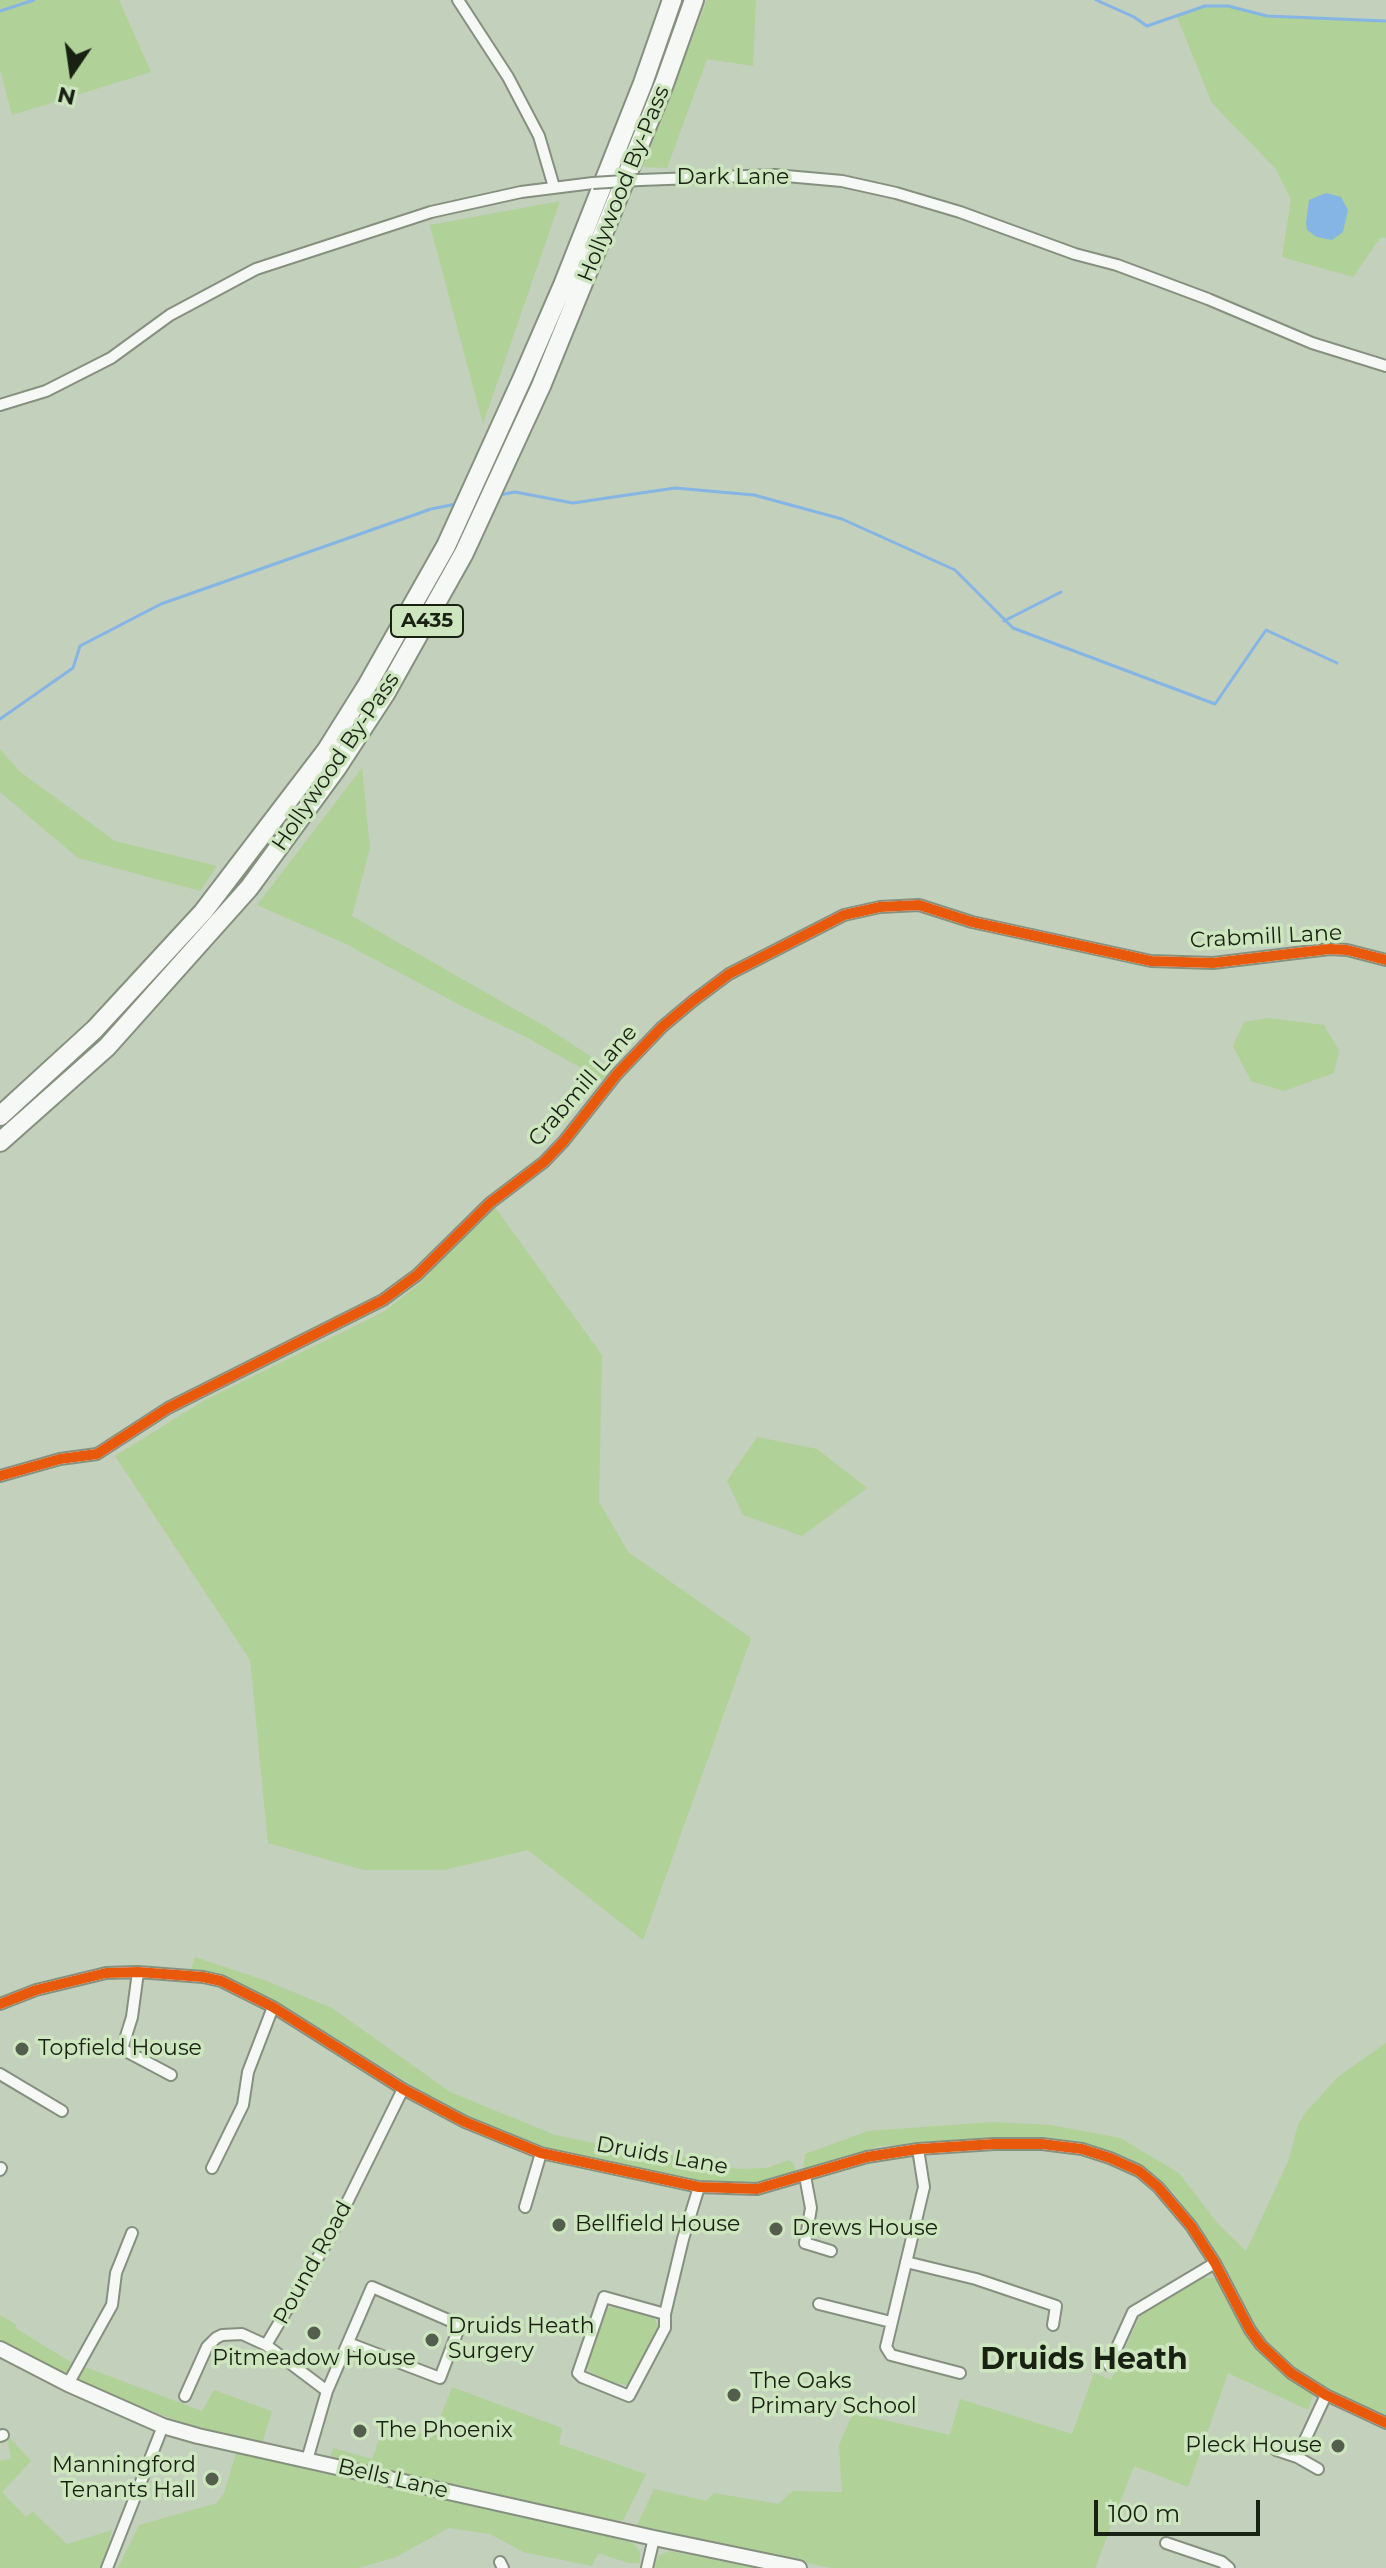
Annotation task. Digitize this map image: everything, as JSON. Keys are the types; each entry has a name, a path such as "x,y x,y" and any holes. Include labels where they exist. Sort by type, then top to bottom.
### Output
{"highway":[{"name":"Hollywood By-Pass","path":"0,1116 95,1029 203,912 326,751 368,684 446,546 523,377 638,97 672,0"},
{"name":"Hollywood By-Pass","path":"0,1142 107,1047 249,888 336,769 385,694 464,553 541,386 664,84 694,0"}],"street":[{"path":"458,0 508,77 539,136 554,187"},
{"name":"Dark Lane","path":"0,405 46,391 111,358 170,315 256,269 431,212 554,187 775,175 842,181 960,212 1075,254 1117,265 1312,343 1386,366"},
{"name":"Crabmill Lane","path":"0,1476 60,1459 97,1454 168,1408 383,1300 417,1275 490,1203 544,1162 617,1074 662,1027 693,1001 729,974 844,915 880,907 919,905 972,922 1151,961 1213,963 1330,949 1386,960"},
{"path":"138,1972 132,2017 122,2049 171,2075"},
{"name":"Druids Lane","path":"0,2004 36,1990 106,1973 184,1974 221,1981 273,2007 403,2089 465,2122 541,2153 699,2187 757,2189 867,2157 918,2149 1042,2144 1082,2149 1139,2171 1158,2187 1191,2226 1215,2263 1250,2330 1291,2373 1326,2395 1386,2423"},
{"path":"212,2168 243,2105 248,2072 273,2007"},
{"path":"0,2074 62,2111"},
{"name":"Pound Road","path":"327,2391 266,2345 330,2237 403,2089"},
{"path":"918,2149 924,2187 886,2347 891,2355 960,2373"},
{"path":"525,2207 541,2153"},
{"path":"805,2176 811,2208 805,2243 831,2251"},
{"path":"665,2314 604,2297 578,2373 629,2396 665,2328 665,2314 683,2239 699,2187"},
{"path":"68,2384 112,2305 116,2273 132,2233"},
{"path":"906,2262 976,2279 1056,2306 1053,2325"},
{"path":"1109,2365 1133,2312 1215,2263"},
{"path":"307,2460 327,2391 372,2287 460,2325 440,2378 348,2343"},
{"path":"819,2304 891,2322"},
{"path":"185,2396 207,2347 216,2338 242,2334 266,2345"},
{"name":"Bells Lane","path":"0,2349 68,2384 163,2426 799,2568"},
{"path":"1297,2457 1326,2395"},
{"path":"107,2568 163,2426"},
{"path":"1276,2450 1318,2469"},
{"path":"647,2568 654,2538"},
{"path":"1166,2543 1222,2562 1229,2568"}],"green space":[{"path":"0,0 119,0 151,72 12,115 0,69"},
{"path":"707,0 756,0 753,66 707,59 667,168 643,167"},
{"path":"1205,6 1228,6 1267,16 1386,21 1386,238 1380,238 1353,277 1282,257 1291,200 1275,168 1212,103 1177,17","holes":["1326,193 1343,232 1307,231"]},
{"path":"560,201 483,424 430,225"},
{"path":"0,749 19,771 115,841 217,866 200,891 78,858 0,792"},
{"path":"362,768 370,848 352,916 546,1027 611,1070 604,1081 344,943 257,905"},
{"path":"1268,1018 1324,1025 1339,1050 1334,1073 1284,1091 1251,1081 1233,1046 1244,1022"},
{"path":"494,1206 602,1355 599,1502 628,1552 751,1638 643,1940 528,1850 444,1870 364,1870 268,1843 250,1660 115,1456 205,1400 385,1311 420,1283"},
{"path":"757,1437 817,1449 867,1488 802,1536 743,1515 727,1481"},
{"path":"195,1957 264,1980 332,2008 450,2092 555,2135 613,2147 642,2148 737,2169 767,2168 789,2160 796,2171 771,2182 722,2185 642,2171 539,2147 462,2116 269,1997 191,1969"},
{"path":"1386,2043 1386,2420 1326,2390 1273,2351 1244,2309 1223,2263 1173,2192 1128,2160 1101,2150 1059,2141 997,2140 880,2146 803,2172 805,2154 868,2131 994,2122 1051,2125 1120,2138 1179,2173 1219,2225 1246,2251 1288,2162 1298,2125 1305,2113 1339,2076"},
{"path":"1200,2278 1214,2278 1220,2283 1253,2346 1313,2395 1308,2410 1228,2373 1188,2487 1134,2466 1095,2568 831,2568 637,2525 654,2489 706,2501 714,2493 778,2504 793,2491 842,2492 839,2445 853,2413 950,2435 960,2399 1072,2434 1094,2373 1111,2380 1141,2314"},
{"path":"612,2307 654,2318 659,2328 627,2385 611,2382 589,2371 585,2364 605,2309"},
{"path":"0,2315 17,2325 15,2328 69,2361 202,2411 214,2390 272,2411 262,2444 184,2423 87,2386 0,2339"},
{"path":"452,2387 562,2428 559,2444 646,2474 624,2519 619,2521 570,2512 330,2459 333,2448 372,2459 387,2419 432,2438"},
{"path":"7,2435 31,2461 2,2492 26,2517 33,2512 67,2544 112,2530 102,2568 0,2568 0,2461 11,2459"},
{"path":"237,2450 633,2543 640,2552 640,2563 628,2563 598,2553 592,2566 523,2552 490,2534 449,2528 396,2557 359,2568 118,2568 139,2525 217,2503 224,2493"},
{"path":"670,2551 756,2568 654,2568 659,2555"}],"water":[{"path":"1326,193 1341,197 1348,210 1343,232 1332,240 1317,237 1307,230 1306,223 1309,200"}],"waterway":[{"path":"0,11 34,0"},
{"path":"1096,0 1147,26 1205,6 1228,6 1267,16 1386,21"},
{"path":"499,495 515,492 573,503 675,488 754,495 842,519 955,570 1013,628 1215,704 1266,630 1337,663"},
{"path":"0,719 73,668 80,646 161,604 431,509 456,504"},
{"path":"1004,621 1061,592"}],"cycle path":[{"path":"0,1476 60,1459 97,1454 168,1408 383,1300 417,1275 490,1203 544,1162 617,1074 662,1027 693,1001 729,974 844,915 880,907 919,905 972,922 1151,961 1213,963 1330,949 1386,960"},
{"path":"0,2004 36,1990 106,1973 138,1972 221,1981 273,2007 403,2089 465,2122 541,2153 699,2187 757,2189 867,2157 918,2149 994,2144 1042,2144 1082,2149 1139,2171 1158,2187 1191,2226 1215,2263 1250,2330 1291,2373 1326,2395 1386,2423"}],"place":[{"name":"Topfield House","path":"22,2049"},
{"name":"Bellfield House","path":"559,2225"},
{"name":"Drews House","path":"776,2229"},
{"name":"Pitmeadow House","path":"314,2333"},
{"name":"Druids Heath Surgery","path":"432,2340"},
{"name":"The Oaks Primary School","path":"734,2395"},
{"name":"The Phoenix","path":"360,2431"},
{"name":"Pleck House","path":"1338,2446"},
{"name":"Manningford Tenants Hall","path":"212,2479"}],"district":[{"name":"Druids Heath","path":"1084,2360"}]}
